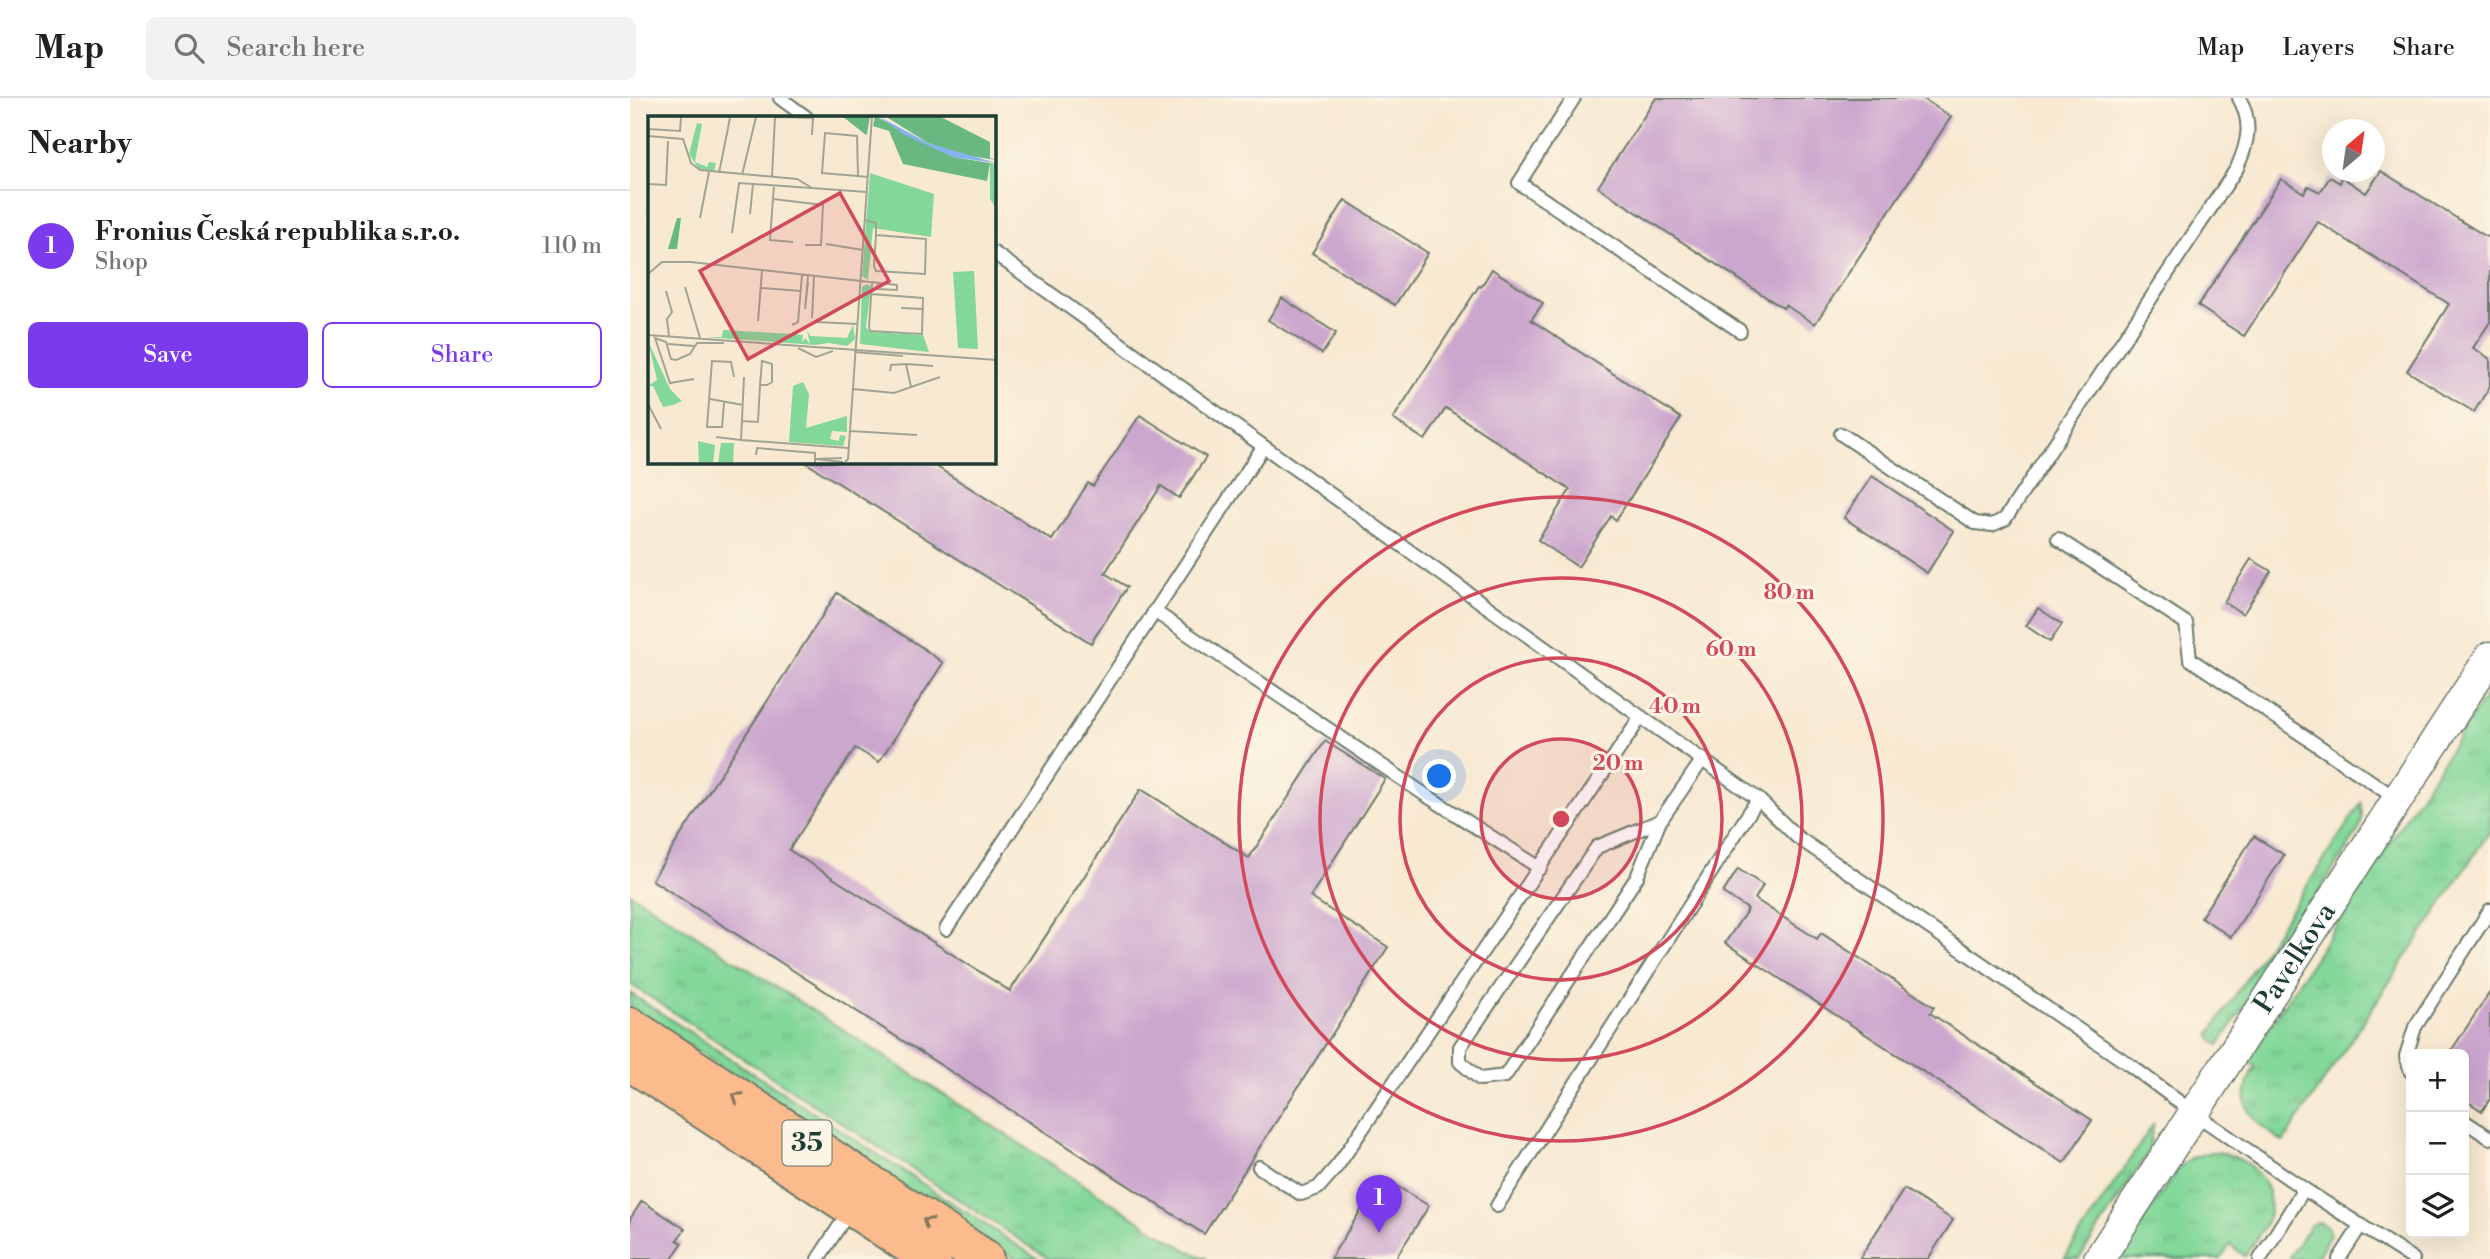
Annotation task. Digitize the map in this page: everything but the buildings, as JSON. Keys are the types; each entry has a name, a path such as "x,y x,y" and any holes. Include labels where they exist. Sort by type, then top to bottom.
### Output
{"main road":[{"name":"35","path":"630,1027 984,1259"},
{"name":"35","path":"630,1061 932,1259"}],"street":[{"name":"Pavelkova","path":"2099,1259 2490,657"}],"lane":[{"path":"780,98 805,116"},
{"path":"1574,98 1519,183 1740,331"},
{"path":"1842,434 1975,523 1992,525 2005,519 2237,168 2247,145 2249,127 2246,111 2239,98"},
{"path":"996,254 1758,799 1797,837 2127,1063 2304,1189 2413,1259"},
{"path":"946,929 1263,447"},
{"path":"2058,539 2186,624 2190,659 2397,799"},
{"path":"1154,611 1424,794 1540,868"},
{"path":"1259,1167 1301,1194 1318,1188 1338,1165 1641,717"},
{"path":"1660,821 1597,848 1460,1047 1461,1062 1480,1079 1505,1076 1636,877 1660,821 1703,759"},
{"path":"1497,1206 1758,799"},
{"path":"2408,1049 2415,1027 2490,910"},
{"path":"2469,1124 2490,1138"},
{"path":"2260,1259 2304,1189"},
{"path":"818,1259 852,1207"},
{"path":"2339,1259 2361,1225"}],"green space":[{"path":"2490,689 2490,831 2283,1142 2254,1119 2249,1111 2246,1092 2255,1066 2247,1061"},
{"path":"2361,803 2362,819 2359,830 2219,1045 2212,1040 2210,1034"},
{"path":"630,893 1165,1237 1207,1259 1049,1259 630,984"},
{"path":"630,993 1038,1259 1015,1259 630,1007"},
{"path":"2154,1123 2148,1153 2079,1259 2064,1259"},
{"path":"2211,1152 2223,1153 2245,1162 2267,1189 2269,1212 2262,1230 2245,1256 2230,1245 2221,1259 2118,1259 2177,1170 2191,1158"},
{"path":"2319,1222 2327,1226 2330,1235 2316,1259 2289,1257 2310,1225"}],"place":[{"name":"Fronius Česká republika s.r.o.","path":"1379,1233"}]}
